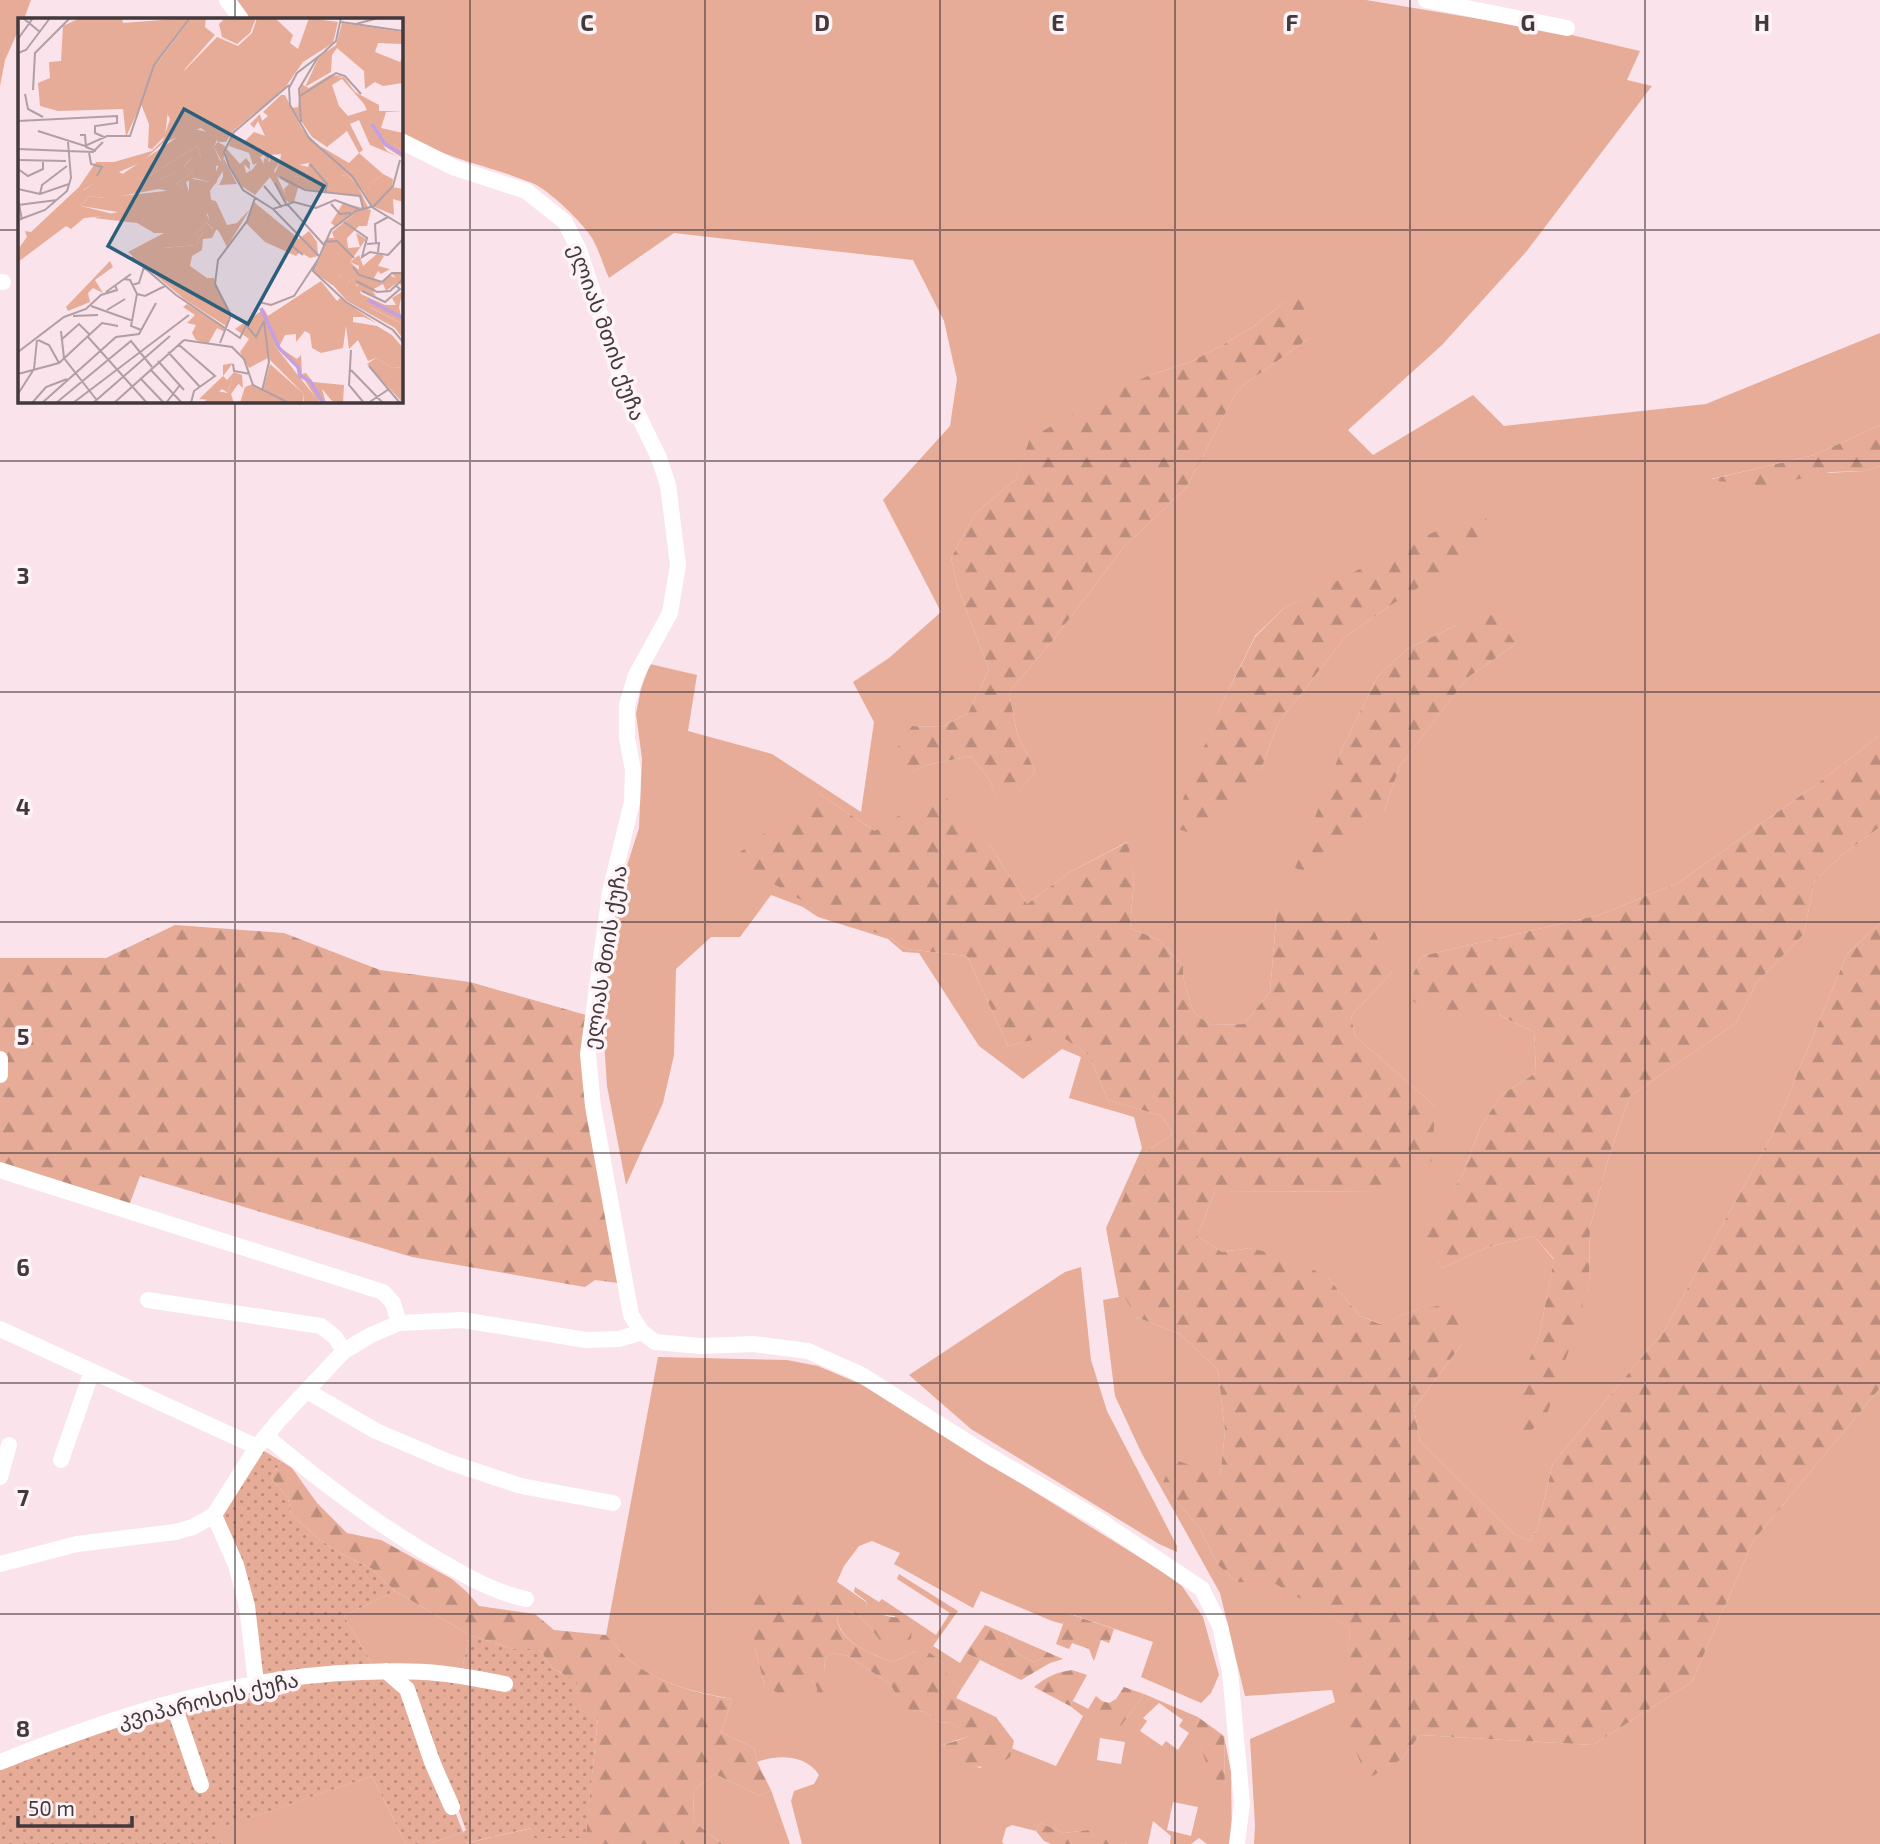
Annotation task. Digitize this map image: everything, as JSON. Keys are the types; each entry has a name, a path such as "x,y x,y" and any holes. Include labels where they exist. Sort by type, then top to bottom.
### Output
{"street":[{"path":"228,0 240,18"},
{"path":"1426,0 1567,28"},
{"name":"ელიას მთის ქუჩა","path":"402,142 455,168 526,191 565,222 579,250 623,384 659,457 668,485 678,565 670,613 636,675 627,705 633,770 632,802 610,892 588,1054 593,1106 631,1315 642,1332"},
{"path":"0,1059 0,1074"},
{"path":"0,1170 383,1292 393,1303 399,1323"},
{"path":"148,1300 321,1326 335,1338 344,1351"},
{"path":"0,1564 77,1544 175,1532 193,1527 214,1515 261,1441 344,1351 399,1323 462,1320 586,1340 620,1339 642,1332 655,1342 701,1346 753,1344 808,1351 860,1374 988,1455 1093,1516 1202,1589 1220,1626 1230,1672 1242,1802 1237,1844"},
{"path":"0,1329 92,1371 261,1441 409,1544 481,1584 509,1596 526,1599"},
{"path":"61,1460 92,1371"},
{"path":"307,1391 376,1431 449,1462 521,1486 613,1503"},
{"path":"0,1476 9,1445"},
{"path":"214,1515 236,1565 247,1606 256,1683"},
{"path":"386,1671 407,1689 432,1762 452,1807"},
{"name":"კვიპაროსის ქუჩა","path":"0,1762 73,1733 173,1703 256,1683 320,1673 435,1672 505,1684"},
{"path":"173,1703 201,1785"}],"green space":[{"path":"0,0 31,0 24,18 18,18 18,31 5,60 0,86"},
{"path":"237,0 1366,0 1563,33 1640,51 1627,80 1652,86 1526,252 1442,345 1348,430 1373,455 1473,395 1504,426 1706,404 1880,333 1880,425 1814,455 1711,479 1864,471 1880,466 1880,735 1817,784 1678,883 1599,915 1422,956 1412,976 1472,1014 1499,1015 1534,1032 1536,1073 1501,1095 1480,1128 1462,1176 1423,1237 1442,1268 1488,1247 1534,1236 1554,1260 1539,1337 1513,1399 1545,1419 1589,1284 1590,1227 1609,1156 1630,1096 1736,1023 1757,982 1804,934 1814,882 1841,856 1880,827 1880,923 1847,954 1772,1135 1664,1331 1553,1463 1537,1530 1530,1541 1514,1534 1420,1441 1414,1408 1462,1344 1418,1309 1381,1324 1360,1316 1328,1278 1250,1248 1222,1252 1197,1236 1215,1192 1378,1191 1435,1106 1355,1036 1351,1016 1392,972 1277,909 1270,992 1244,1024 1211,1025 1194,1013 1184,982 1183,966 1159,940 1130,928 1134,879 1127,842 1070,872 1027,904 989,844 875,831 818,793 890,938 906,949 967,956 1008,1046 1058,1033 1089,1055 1108,1100 1162,1116 1173,1134 1142,1154 1136,1317 1180,1334 1218,1370 1225,1432 1220,1477 1163,1486 1199,1527 1218,1565 1237,1582 1274,1582 1350,1628 1348,1658 1402,1759 1420,1735 1593,1745 1692,1682 1753,1541 1880,1388 1880,1844 1254,1844 1250,1739 1335,1702 1332,1690 1245,1696 1220,1593 1141,1452 1115,1396 1103,1300 1119,1297 1106,1228 1142,1148 1134,1117 1069,1098 1081,1057 1062,1049 1023,1079 979,1046 919,953 903,952 888,939 818,917 803,907 771,895 740,937 711,937 676,969 674,1055 663,1103 626,1185 607,1086 604,1041 607,955 625,872 639,828 642,759 636,714 650,664 697,675 688,731 772,754 861,812 874,722 853,682 889,658 941,612 883,500 950,426 957,379 944,321 913,260 674,233 609,278 597,247 587,231 547,192 532,183 418,141 402,133 402,18 249,18","holes":["1284,302 1308,339 1238,389 1186,488 1123,548 1054,639 1009,692 1017,733 1035,771 1003,811 989,779 971,756 927,765 900,778 912,726 942,727 968,713 989,670 958,588 951,558 975,514 1016,479 1031,438 1150,375 1190,362 1221,346 1256,325","1374,563 1394,603 1345,637 1277,725 1261,770 1206,747 1219,710 1255,636 1284,608","1459,624 1516,644 1467,678 1400,766 1384,811 1328,788 1341,751 1377,677 1407,649"]},
{"path":"1311,293 1308,339 1238,389 1186,488 1123,548 1054,639 1009,692 1017,733 1035,771 1003,812 989,779 971,756 927,765 899,779 890,759 912,726 942,727 968,713 989,670 958,588 951,558 975,514 1016,479 1030,438 1111,393 1150,375 1190,362 1256,325 1284,302"},
{"path":"1880,425 1880,466 1864,471 1831,472 1767,486 1708,480 1814,455"},
{"path":"1483,511 1495,540 1345,637 1277,725 1261,770 1243,793 1187,832 1172,827 1219,710 1255,637 1284,608 1418,539"},
{"path":"1495,614 1516,644 1467,678 1400,766 1384,811 1366,834 1310,873 1295,868 1341,751 1377,677 1407,649 1459,624"},
{"path":"1880,735 1880,827 1841,856 1814,882 1804,934 1757,982 1736,1023 1630,1096 1609,1156 1590,1227 1589,1284 1575,1332 1545,1420 1524,1435 1512,1399 1539,1337 1554,1259 1534,1236 1488,1247 1442,1268 1422,1237 1462,1176 1480,1128 1501,1095 1536,1073 1534,1032 1499,1015 1432,1015 1412,1000 1412,976 1422,956 1599,915 1678,883 1817,784"},
{"path":"939,790 989,844 1027,904 1070,872 1128,842 1134,879 1130,928 1159,940 1183,966 1184,982 1194,1013 1211,1025 1244,1024 1270,992 1277,909 1366,912 1392,972 1351,1016 1355,1036 1435,1106 1432,1161 1378,1191 1215,1192 1197,1236 1222,1252 1250,1248 1294,1259 1328,1278 1360,1316 1380,1324 1418,1309 1458,1303 1462,1344 1414,1408 1420,1441 1514,1534 1530,1541 1537,1530 1553,1463 1664,1331 1772,1135 1847,954 1880,923 1880,1388 1753,1541 1692,1682 1593,1745 1420,1735 1402,1759 1367,1779 1352,1741 1344,1704 1350,1628 1274,1583 1237,1582 1218,1565 1199,1527 1162,1485 1173,1459 1220,1476 1225,1432 1218,1370 1180,1334 1136,1317 1117,1283 1110,1229 1142,1154 1173,1134 1162,1116 1108,1100 1089,1055 1058,1034 1008,1046 967,956 906,949 890,938 820,911 731,859 818,793 875,831"},
{"path":"175,925 284,933 380,970 470,982 593,1017 588,1054 626,1284 595,1280 585,1287 412,1257 140,1176 127,1211 0,1170 0,958 106,958"},
{"path":"1081,1267 1091,1360 1107,1411 1177,1546 1177,1552 1159,1544 971,1429 909,1375 1065,1272"},
{"path":"658,1357 787,1360 818,1366 865,1386 1182,1586 1203,1617 1219,1675 1211,1693 1201,1703 1141,1677 1153,1642 1068,1613 1063,1624 1052,1621 981,1591 973,1608 894,1564 900,1553 872,1541 859,1546 844,1566 827,1604 754,1646 765,1686 812,1680 817,1688 825,1672 824,1659 833,1653 848,1656 890,1684 906,1709 925,1712 938,1722 952,1723 971,1735 937,1749 941,1755 980,1768 1011,1748 1056,1766 1083,1716 1070,1706 1073,1701 1121,1726 1144,1694 1198,1717 1201,1746 1208,1762 1225,1786 1224,1736 1231,1772 1232,1844 1207,1844 1199,1838 1191,1844 1170,1844 1171,1836 1153,1821 1148,1844 1128,1844 1104,1839 1102,1844 1088,1830 1064,1833 1040,1823 1036,1831 1012,1825 1006,1828 1002,1842 1004,1844 802,1844 791,1801 794,1791 814,1784 819,1775 814,1768 799,1760 783,1757 757,1762 754,1748 721,1732 732,1699 693,1691 655,1677 629,1660 606,1635","holes":["1159,1703 1183,1720 1179,1726 1189,1733 1178,1750 1166,1741 1162,1746 1140,1731 1147,1721 1143,1718","1100,1738 1125,1742 1121,1764 1097,1760","1173,1802 1198,1807 1191,1836 1167,1830"]},
{"path":"257,1447 281,1461 271,1478 288,1498 291,1514 338,1552 372,1569 395,1591 344,1616 376,1671 407,1689 463,1832 428,1844 406,1844 372,1776 215,1830 221,1844 0,1844 0,1762 255,1683 247,1606 214,1515"},
{"path":"281,1461 292,1468 317,1503 347,1533 381,1540 452,1579 479,1606 535,1614 554,1630 606,1635 629,1660 656,1677 694,1691 732,1699 721,1732 754,1748 757,1762 771,1790 760,1796 715,1774 694,1790 693,1821 722,1844 585,1844 598,1717 573,1708 562,1673 552,1668 539,1649 513,1649 470,1635 395,1591 372,1569 319,1539 291,1514 288,1498 271,1478"},
{"path":"899,1574 958,1611 933,1646 960,1663 966,1653 980,1660 962,1688 946,1678 944,1666 933,1657 916,1651 893,1662 856,1645 842,1631 837,1613 843,1610 860,1617 881,1642 895,1616 876,1614 867,1607 866,1601 854,1592 855,1587 879,1602 882,1599 936,1635 950,1613 897,1579"},
{"path":"836,1581 866,1602 867,1607 882,1615 909,1621 912,1627 911,1639 902,1643 881,1642 860,1617 843,1610 837,1614 838,1623 848,1639 893,1662 916,1651 930,1653 947,1667 947,1678 962,1688 956,1698 996,1717 1014,1741 1010,1757 997,1764 980,1767 947,1759 936,1749 970,1735 952,1723 938,1722 925,1712 905,1709 890,1684 848,1656 833,1653 824,1659 825,1672 839,1682 838,1693 825,1702 818,1699 817,1688 812,1680 782,1695 765,1686 754,1646 754,1596 772,1589 787,1588 822,1595 827,1603"},
{"path":"395,1591 470,1635 460,1677 376,1671 344,1616"},
{"path":"1067,1613 1114,1629 1109,1643 1101,1640 1094,1661 1089,1649 1072,1643 1069,1649 1056,1644"},
{"path":"985,1625 1006,1634 1013,1649 1030,1660 1035,1662 1047,1652 1063,1659 1050,1663 1021,1680 966,1653"},
{"path":"1006,1634 1047,1652 1035,1662 1030,1660 1013,1649"},
{"path":"470,1635 513,1649 539,1649 552,1668 577,1681 573,1708 598,1716 586,1838 533,1838 531,1828 466,1843 463,1832 466,1830 414,1689 395,1675 460,1677"},
{"path":"1072,1670 1087,1675 1070,1706 1034,1687 1043,1680"},
{"path":"1124,1687 1144,1694 1121,1726 1098,1721 1085,1714 1096,1696 1109,1703 1116,1699"},
{"path":"1198,1717 1224,1736 1225,1787 1210,1774 1196,1733"},
{"path":"715,1774 760,1796 771,1790 790,1844 722,1844 693,1821 694,1790"},
{"path":"372,1776 406,1844 221,1844 214,1830"},
{"path":"1040,1823 1064,1833 1088,1830 1102,1843 1103,1838 1128,1844 1051,1844 1044,1841 1036,1831"},
{"path":"532,1828 533,1838 586,1838 585,1844 428,1844 463,1832 467,1843"}]}
